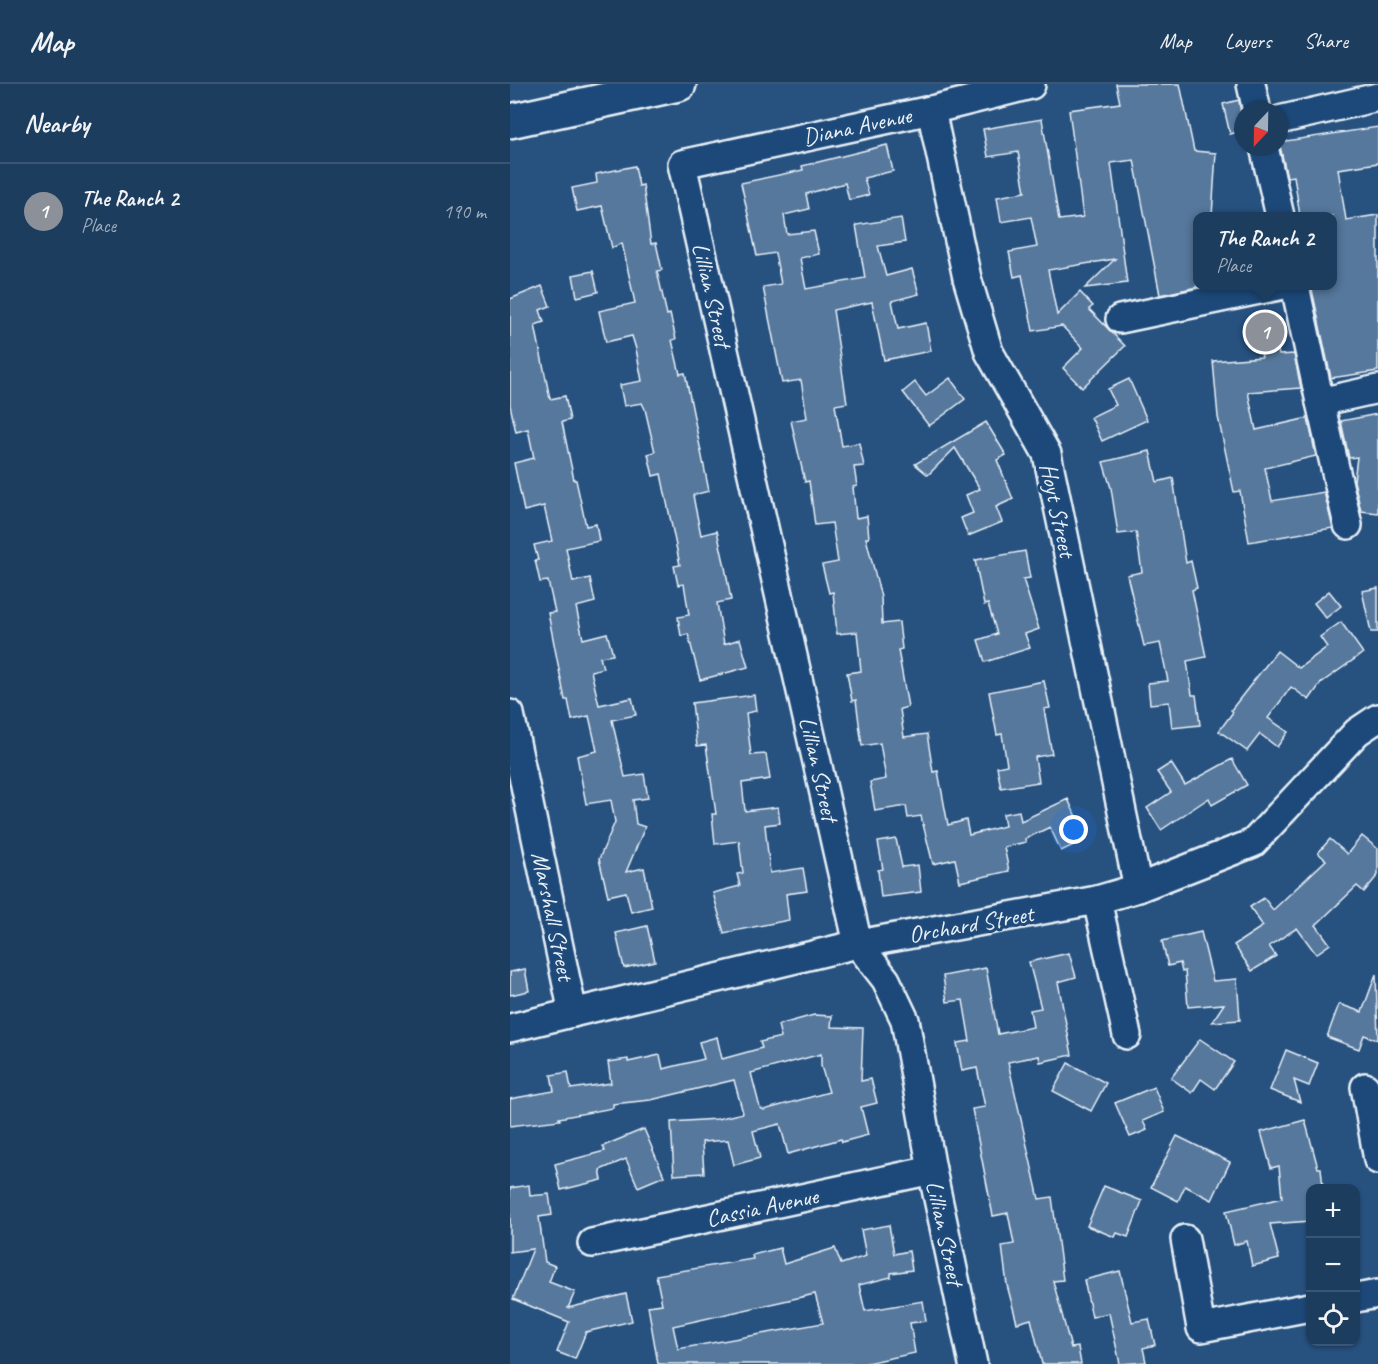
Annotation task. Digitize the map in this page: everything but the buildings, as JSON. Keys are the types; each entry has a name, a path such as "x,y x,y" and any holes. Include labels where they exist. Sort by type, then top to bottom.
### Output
{"highway":[{"path":"510,121 679,84"}],"street":[{"path":"1251,84 1255,102"},
{"name":"Diana Avenue","path":"682,164 931,110 1031,85"},
{"path":"1288,118 1378,98"},
{"name":"Hoyt Street","path":"931,110 967,279 988,352 1047,454 1138,888"},
{"path":"1266,156 1279,212"},
{"name":"Lillian Street","path":"682,164 858,944 886,980 905,1020 932,1170 973,1364"},
{"path":"1120,319 1256,290"},
{"path":"1296,290 1348,525"},
{"path":"1320,402 1378,389"},
{"name":"Marshall Street","path":"510,714 573,1013"},
{"name":"Orchard Street","path":"510,1028 858,944 1097,900 1138,888 1254,843 1357,732 1378,718"},
{"path":"1097,900 1127,1035"},
{"path":"1365,1087 1378,1160"},
{"name":"Cassia Avenue","path":"592,1243 932,1170"},
{"path":"1185,1239 1201,1328 1306,1308"},
{"path":"1360,1297 1378,1294"}],"place":[{"name":"The Ranch 2","path":"1265,332"}]}
